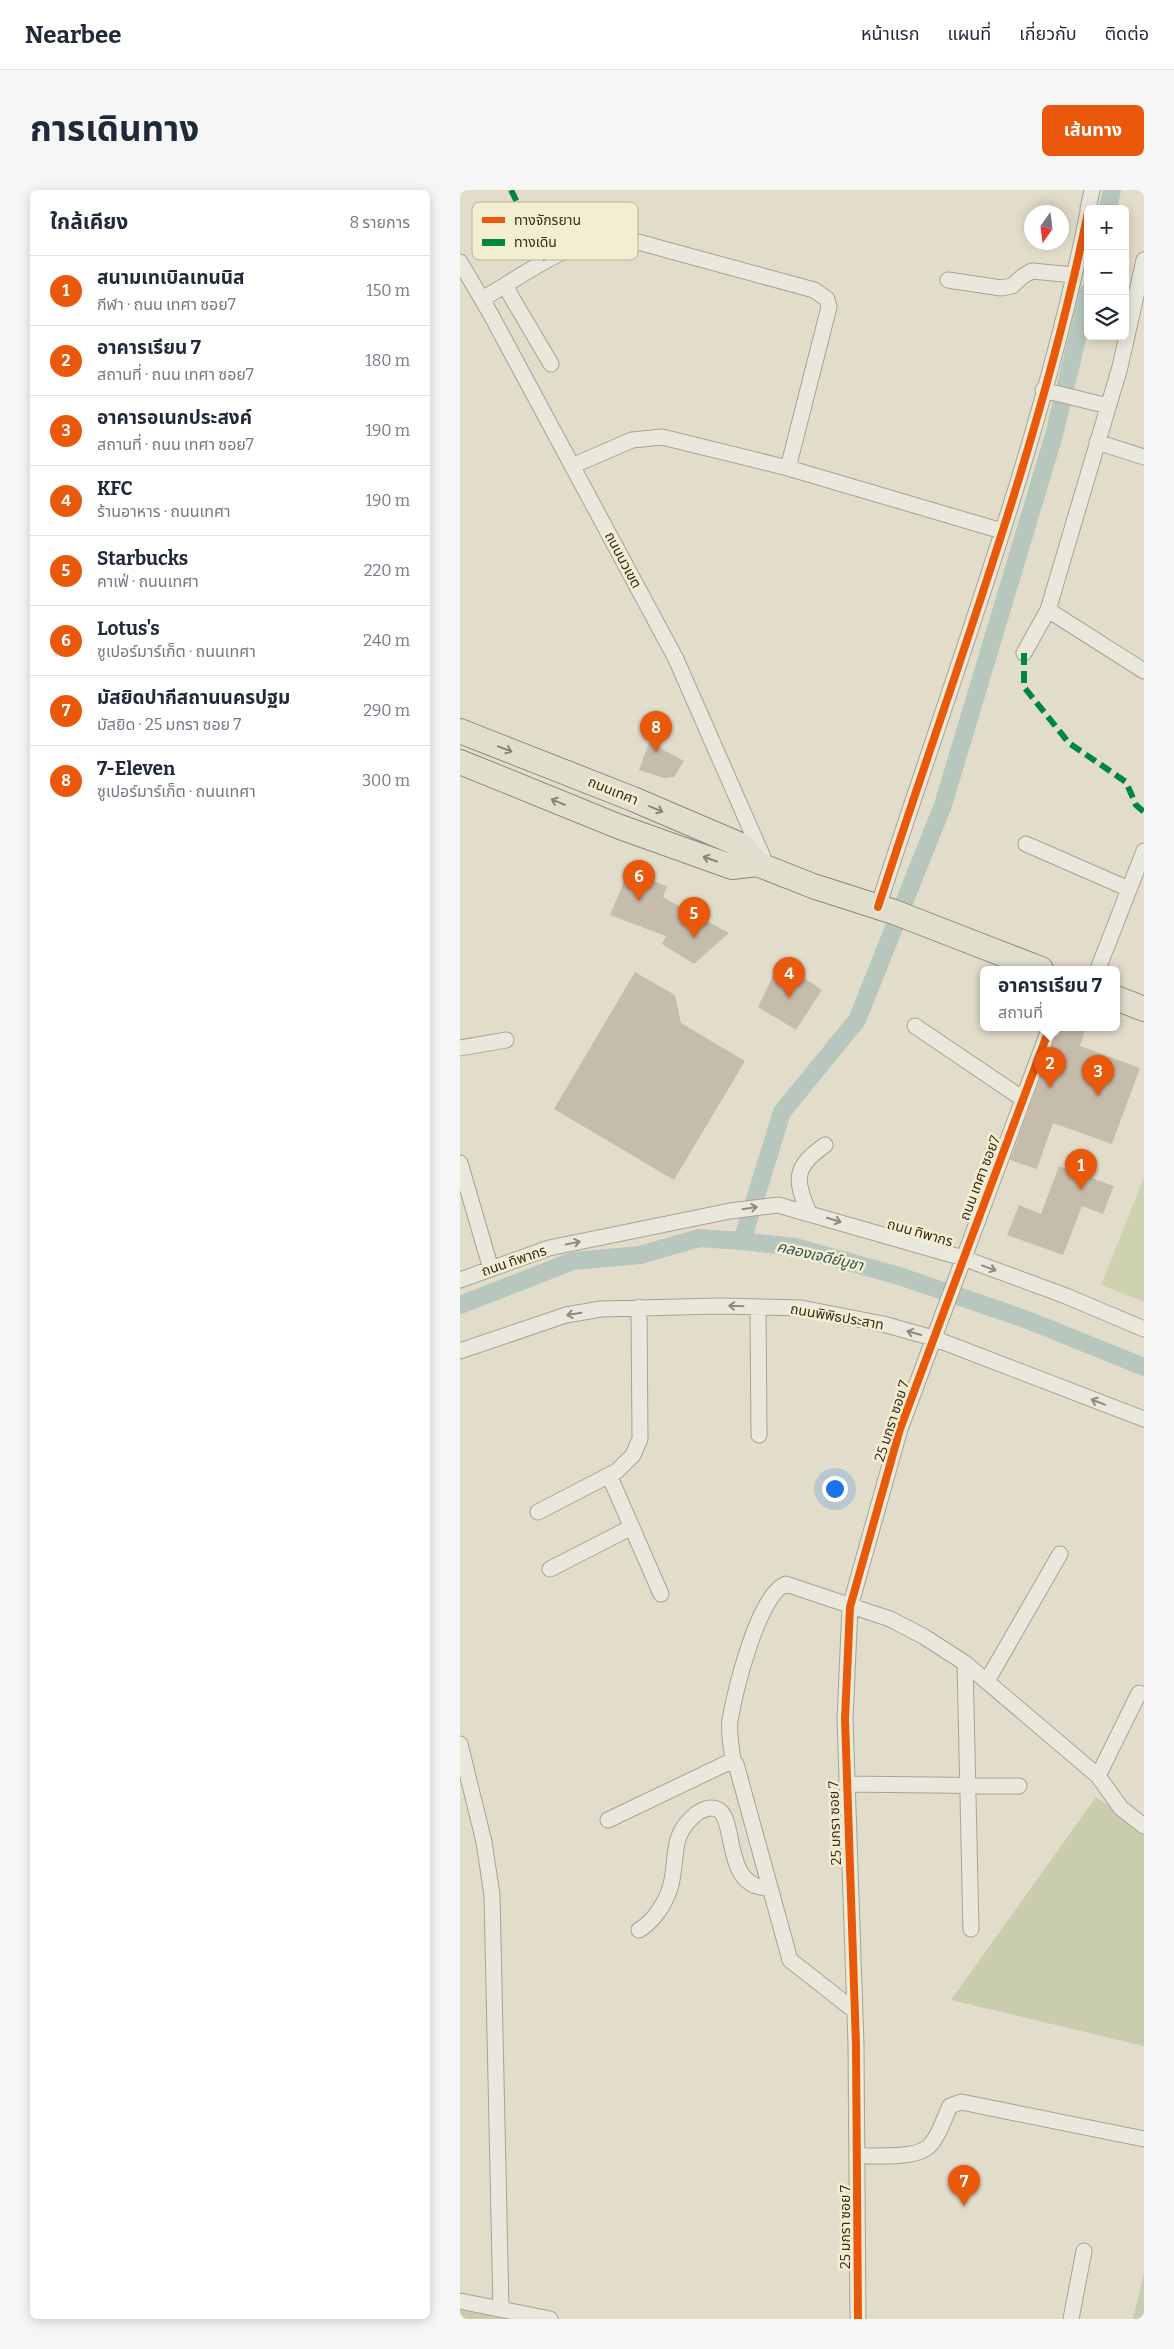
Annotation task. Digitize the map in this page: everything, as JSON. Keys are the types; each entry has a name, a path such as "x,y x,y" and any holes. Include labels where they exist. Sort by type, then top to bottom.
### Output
{"main road":[{"name":"ถนนเทศา","path":"460,731 633,799 742,846 762,866"},
{"name":"ถนนเทศา","path":"460,762 620,827 732,867 762,866 813,886 886,909 1033,966"},
{"path":"1120,1000 1144,1009"}],"street":[{"path":"1089,205 1092,190"},
{"path":"886,909 1046,391 1084,229"},
{"path":"638,242 814,290 826,298 829,307 788,468"},
{"path":"482,300 546,260"},
{"path":"1024,653 1048,610 1120,367 1144,260"},
{"name":"ถนนนวเขต","path":"460,262 676,659 762,866"},
{"path":"948,280 1001,288 1012,286 1032,271 1074,275"},
{"path":"505,286 551,364"},
{"path":"1046,391 1108,406"},
{"path":"572,466 632,440 662,437 788,468 1002,531"},
{"path":"1097,442 1144,458"},
{"path":"1048,610 1144,670"},
{"path":"1026,844 1129,889"},
{"path":"1099,966 1144,851"},
{"path":"915,1026 1023,1099"},
{"name":"ถนน เทศา ซอย7","path":"933,1338 1048,1031"},
{"path":"460,1048 506,1040"},
{"path":"808,1213 801,1194 800,1171 808,1157 825,1145"},
{"path":"460,1163 491,1269"},
{"name":"ถนน ทิพากร","path":"460,1280 549,1248 730,1211 770,1205 788,1206 963,1258 1066,1296 1144,1330"},
{"path":"758,1307 758,1435"},
{"path":"538,1512 609,1475 633,1455 640,1439 639,1308"},
{"name":"ถนนพิพิธประสาท","path":"460,1351 566,1315 601,1309 800,1308 883,1324 933,1338 1144,1419"},
{"name":"25 มกรา ซอย 7","path":"858,2319 854,2012 845,1719 850,1607 900,1429 933,1338"},
{"path":"609,1475 661,1594"},
{"path":"550,1569 632,1527"},
{"path":"987,1681 1060,1554"},
{"path":"854,2012 790,1960 741,1779 733,1762 730,1720 752,1633 779,1586 786,1584 890,1619 923,1636 987,1681 1098,1776 1121,1808 1144,1826"},
{"path":"965,1664 971,1929"},
{"path":"1098,1776 1139,1694"},
{"path":"460,1744 484,1842 492,1895 501,2309"},
{"path":"608,1820 733,1762"},
{"path":"846,1784 1019,1786"},
{"path":"640,1930 650,1924 670,1890 677,1837 686,1823 700,1811 709,1808 718,1809 728,1823 728,1837 733,1855 749,1884 756,1888 769,1888"},
{"path":"857,2156 909,2155 924,2152 932,2144 950,2106 961,2102 1144,2139"},
{"path":"1071,2319 1084,2251"},
{"path":"460,2301 550,2319"}],"green space":[{"path":"1144,1177 1144,1302 1101,1285"},
{"path":"1096,1797 1144,1827 1144,2046 951,2000"},
{"path":"1144,2273 1144,2319 1133,2319"},
{"path":"460,2305 531,2319 460,2319"}],"building":[{"path":"649,742 684,761 674,777 664,778 639,770"},
{"path":"628,872 667,886 663,897 729,933 694,964 662,944 666,936 610,915"},
{"path":"780,962 822,990 796,1030 758,1007"},
{"path":"635,972 675,995 681,1023 745,1061 674,1180 554,1109"},
{"path":"1058,1031 1085,1031 1080,1046 1140,1068 1112,1144 1053,1123 1037,1169 1010,1160"},
{"path":"1059,1166 1114,1186 1103,1214 1082,1206 1063,1255 1007,1235 1019,1205 1041,1214"}],"waterway":[{"path":"1109,205 1112,190"},
{"path":"742,1241 782,1112 857,1020 943,805 1054,435 1088,295"},
{"name":"คลองเจดีย์บูชา","path":"460,1305 573,1261 640,1255 699,1238 742,1241 795,1247 899,1276 1025,1319 1144,1367"}],"marked path":[{"path":"511,190 517,202"},
{"path":"1024,653 1024,687 1069,743 1126,782 1136,805 1144,812"}],"cycle path":[{"path":"878,907 993,562 1020,475 1068,300 1084,230"},
{"path":"858,2319 856,2045 845,1719 850,1607 900,1429 1049,1031"}],"place":[{"name":"7-Eleven","path":"656,752"},
{"name":"Lotus's","path":"639,901"},
{"name":"Starbucks","path":"694,938"},
{"name":"KFC","path":"789,998"},
{"name":"อาคารเรียน 7","path":"1050,1088"},
{"name":"อาคารอเนกประสงค์","path":"1098,1096"},
{"name":"สนามเทเบิลเทนนิส","path":"1081,1190"},
{"name":"มัสยิดปากีสถานนครปฐม","path":"964,2206"}]}
